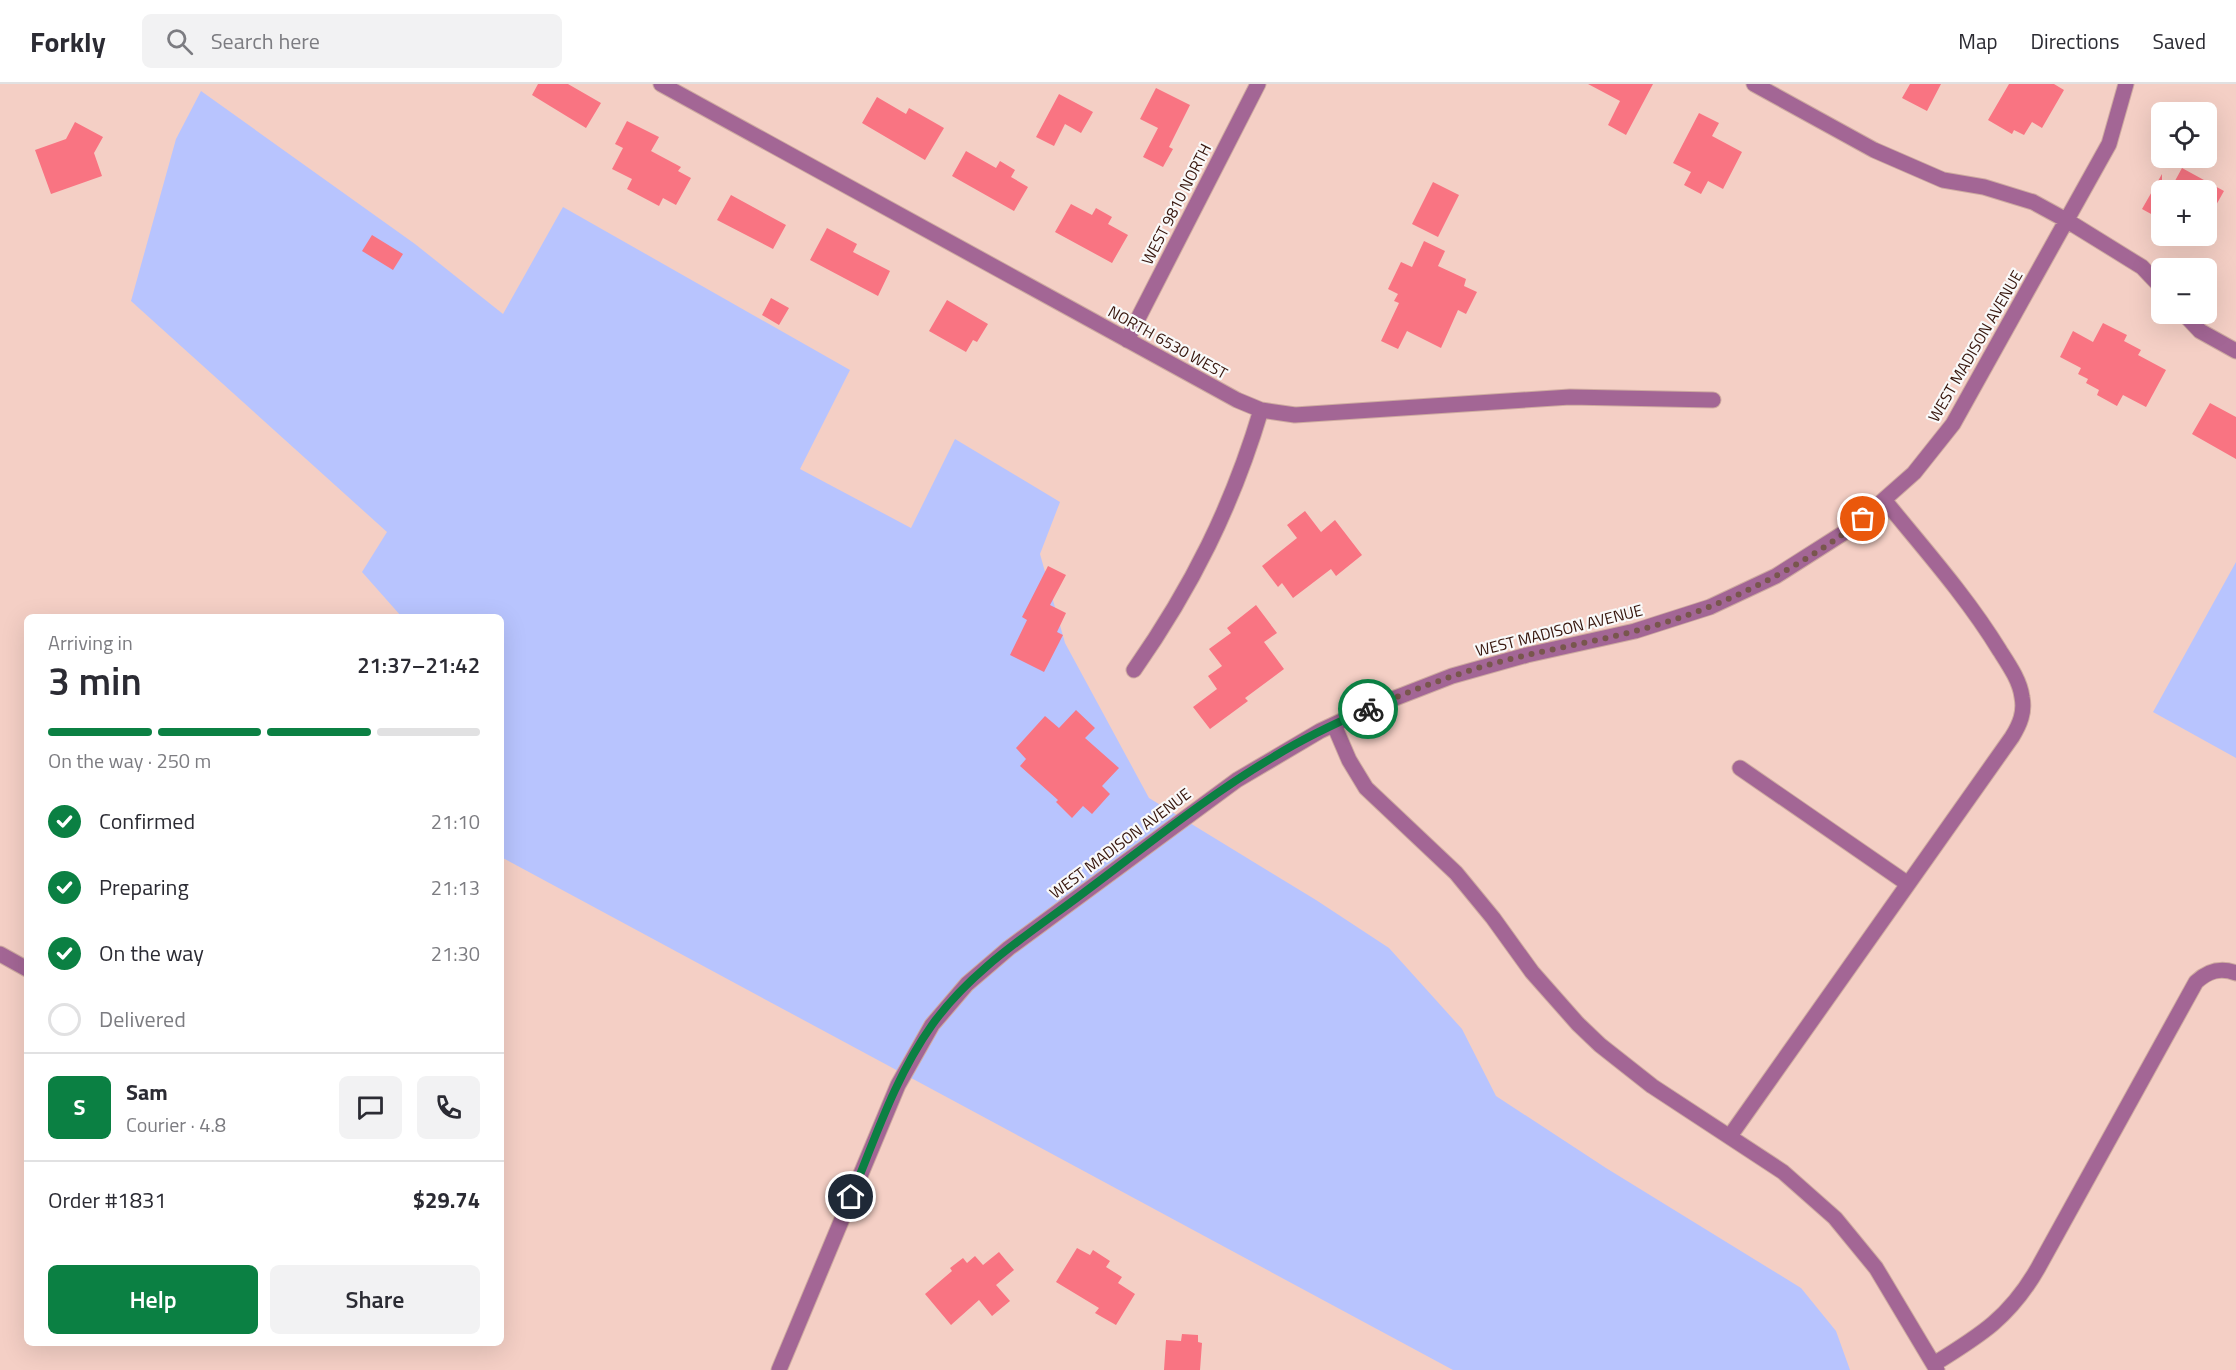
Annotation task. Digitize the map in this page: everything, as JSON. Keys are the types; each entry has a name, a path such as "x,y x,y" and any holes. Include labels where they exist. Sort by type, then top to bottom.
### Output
{"street":[{"name":"NORTH 6530 WEST","path":"661,84 1126,340 1237,400 1261,410 1286,414 1314,414 1570,397 1713,400"},
{"name":"WEST 9810 NORTH","path":"1126,340 1258,84"},
{"path":"1754,84 1874,150 1943,180 1984,186 2033,202 2142,267 2151,276"},
{"name":"WEST MADISON AVENUE","path":"779,1370 910,1060 948,1004 987,965 1237,780 1275,756 1334,725 1409,691 1461,673 1527,655 1635,631 1710,607 1752,588 1804,559 1853,527 1885,501 1928,458 1953,424 2109,144 2126,84"},
{"path":"2193,324 2200,331 2236,351"},
{"path":"1134,670 1174,610 1209,546 1242,468 1261,410"},
{"path":"1730,1136 2012,736 2022,717 2023,698 2017,681 2005,660 1973,610 1885,501"},
{"path":"1334,725 1349,760 1366,788 1456,873 1493,918 1532,972 1578,1024 1600,1045 1643,1079 1784,1172 1849,1234 1891,1290 1936,1367 1992,1327 2017,1300 2038,1268 2196,982 2210,972 2218,970 2236,973"},
{"path":"1740,768 1908,884"},
{"path":"0,954 24,967"}],"shaded area":[{"path":"201,91 415,244 503,314 563,207 850,370 800,469 911,528 955,439 1060,502 1040,554 1065,643 1149,798 1316,900 1389,948 1462,1029 1496,1096 1606,1168 1801,1288 1836,1331 1850,1370 1453,1370 504,859 504,614 399,614 362,572 387,532 131,301 176,139"},
{"path":"2236,562 2236,758 2153,712"}],"building":[{"path":"538,84 568,84 601,103 586,128 532,95"},
{"path":"1588,84 1653,84 1626,135 1608,125 1620,101"},
{"path":"1910,84 1941,84 1927,111 1902,98"},
{"path":"2009,84 2054,84 2064,90 2042,128 2032,122 2024,135 2014,130 2012,134 1988,120"},
{"path":"1156,88 1190,105 1169,147 1173,149 1163,167 1143,157 1158,128 1140,119"},
{"path":"1059,94 1093,112 1081,133 1065,124 1054,146 1036,137"},
{"path":"877,97 906,114 909,108 944,128 925,160 862,123"},
{"path":"1699,113 1719,123 1712,136 1742,152 1723,189 1708,181 1701,194 1684,185 1691,172 1673,163"},
{"path":"627,121 659,137 651,151 681,167 678,171 691,178 676,205 663,198 659,206 627,189 632,179 612,169 623,148 615,144"},
{"path":"75,122 103,137 94,153 102,176 51,194 35,150 66,139"},
{"path":"966,151 996,168 1000,161 1015,170 1011,177 1028,187 1014,211 952,176"},
{"path":"2182,168 2204,180 2175,180"},
{"path":"1433,182 1459,195 1438,237 1412,224"},
{"path":"2217,187 2224,191 2217,203"},
{"path":"2151,193 2151,214 2142,209"},
{"path":"731,195 786,225 773,249 717,220"},
{"path":"1071,204 1092,215 1096,208 1112,217 1108,224 1128,235 1112,263 1055,232"},
{"path":"827,228 857,244 853,252 890,271 878,296 810,260"},
{"path":"372,235 403,254 393,270 362,251"},
{"path":"1424,241 1445,251 1438,266 1466,279 1464,286 1477,292 1466,314 1458,310 1441,348 1407,331 1398,349 1381,341 1399,303 1394,301 1398,294 1388,289 1401,262 1412,267"},
{"path":"771,298 789,308 779,325 762,315"},
{"path":"947,300 988,324 977,342 973,340 966,352 929,331"},
{"path":"2103,323 2127,335 2124,341 2141,350 2138,355 2166,370 2146,407 2123,395 2117,406 2097,395 2099,390 2086,383 2088,379 2078,374 2081,368 2060,357 2073,331 2093,342"},
{"path":"2210,403 2236,417 2236,459 2192,434"},
{"path":"1305,511 1321,532 1335,520 1362,555 1336,576 1331,569 1293,598 1282,583 1278,587 1262,566 1297,538 1287,525"},
{"path":"1048,566 1066,575 1050,605 1066,613 1057,632 1063,635 1044,672 1010,655 1027,620 1022,617"},
{"path":"1256,605 1277,633 1264,642 1284,669 1245,698 1248,701 1210,729 1193,707 1217,689 1208,676 1222,666 1209,649 1231,633 1227,628"},
{"path":"1076,710 1095,728 1085,738 1119,768 1102,786 1110,794 1092,814 1083,806 1072,818 1056,802 1058,800 1020,766 1026,759 1016,748 1045,716 1059,728"},
{"path":"1077,1248 1090,1255 1093,1250 1110,1261 1106,1267 1122,1277 1118,1283 1135,1294 1116,1325 1095,1313 1099,1308 1056,1282"},
{"path":"999,1252 1014,1270 996,1285 1010,1301 992,1316 979,1300 951,1325 925,1294 952,1271 950,1268 963,1258 967,1263 975,1256 983,1265"},
{"path":"1182,1334 1198,1335 1198,1342 1202,1343 1200,1370 1164,1370 1166,1340 1181,1341"}],"way so far":[{"path":"1368,709 1409,691 1489,664 1635,631 1710,607 1776,576 1863,519"}],"route":[{"path":"851,1197 910,1060 948,1004 987,965 1237,780 1320,731 1368,709"}]}
